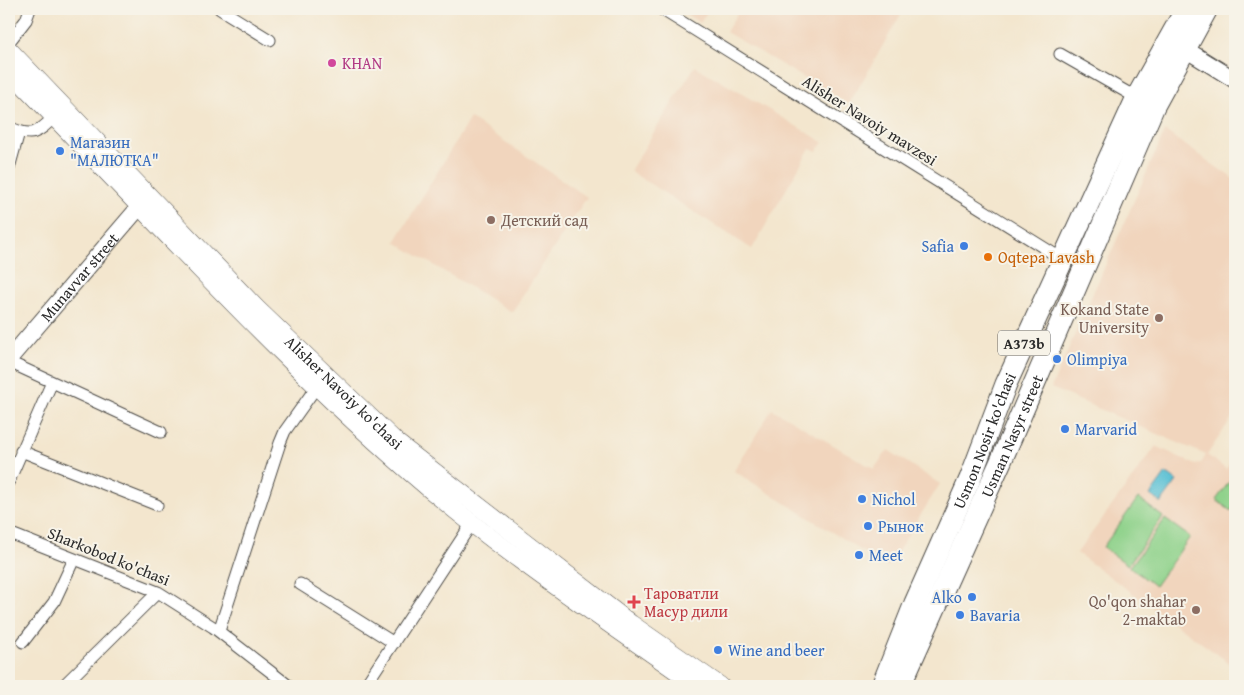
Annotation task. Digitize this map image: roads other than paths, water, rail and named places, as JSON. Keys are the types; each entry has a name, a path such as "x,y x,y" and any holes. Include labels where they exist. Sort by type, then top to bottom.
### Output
{"highway":[{"name":"Usmon Nosir ko'chasi","path":"882,686 915,604 970,479 1006,384 1062,258 1137,98 1186,9"},
{"name":"A373b","path":"1185,49 1208,9"},
{"name":"Usman Nasyr street","path":"900,686 1154,106 1185,49"}],"main road":[{"path":"1185,49 1235,80"},
{"name":"Alisher Navoiy ko'chasi","path":"9,50 273,346 411,473 472,523 698,686"},
{"name":"Alisher Navoiy ko'chasi","path":"9,70 54,117 397,443 631,624 720,686"},
{"name":"Munavvar street","path":"9,360 144,202"}],"street":[{"path":"9,42 26,20 30,9"},
{"path":"220,9 270,40"},
{"name":"Alisher Navoiy mavzesi","path":"661,9 1062,258"},
{"path":"1060,54 1137,98"},
{"path":"9,168 14,129 33,134 41,130 54,117"},
{"path":"9,360 161,432"},
{"path":"9,481 52,382"},
{"path":"219,631 280,443 285,431 317,386"},
{"path":"21,452 157,505"},
{"path":"366,686 472,523"},
{"name":"Sharkobod ko'chasi","path":"9,533 158,592 219,631 289,686"},
{"path":"23,642 54,602 74,559"},
{"path":"300,584 394,643"},
{"path":"63,686 158,592"}],"water":[{"path":"1166,473 1177,481 1161,503 1150,495"}],"place":[{"name":"KHAN","path":"332,63"},
{"name":"Магазин \"МАЛЮТКА\"","path":"60,151"},
{"name":"Детский сад","path":"491,220"},
{"name":"Safia","path":"964,246"},
{"name":"Oqtepa Lavash","path":"988,257"},
{"name":"Kokand State University","path":"1159,318"},
{"name":"Olimpiya","path":"1057,359"},
{"name":"Marvarid","path":"1065,429"},
{"name":"Nichol","path":"862,499"},
{"name":"Рынок","path":"868,526"},
{"name":"Meet","path":"859,555"},
{"name":"Alko","path":"972,597"},
{"name":"Тароватли Масур дили","path":"634,602"},
{"name":"Qo'qon shahar 2-maktab","path":"1196,610"},
{"name":"Bavaria","path":"960,615"},
{"name":"Wine and beer","path":"718,650"}]}
